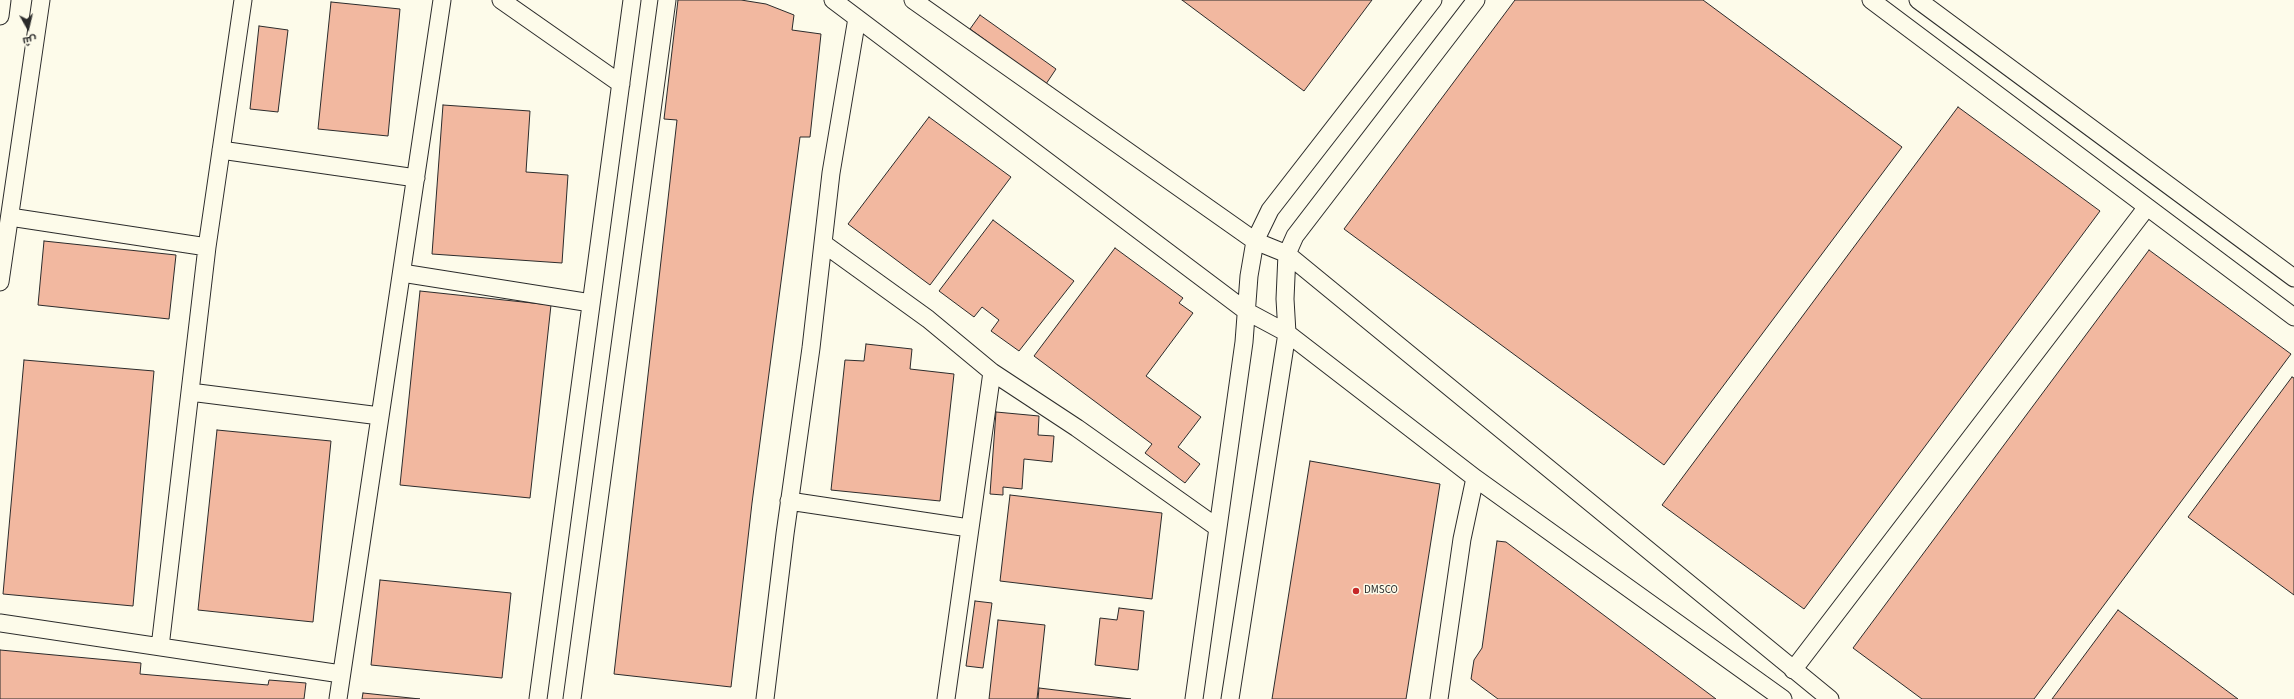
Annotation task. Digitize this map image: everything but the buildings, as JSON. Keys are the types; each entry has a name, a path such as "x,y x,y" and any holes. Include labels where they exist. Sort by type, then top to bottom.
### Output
{"street":[{"path":"0,16 2,0"},
{"path":"0,282 41,0"},
{"path":"160,647 207,247 243,0"},
{"path":"338,699 442,0"},
{"path":"502,0 621,84"},
{"path":"538,699 632,0"},
{"path":"572,699 667,0"},
{"path":"833,0 1246,311 1287,333 1475,478 1783,699"},
{"path":"913,0 1255,241 1287,254 1793,670 1815,694 1830,699"},
{"path":"1194,699 1244,342 1249,276 1255,241 1270,210 1433,0"},
{"path":"1230,699 1287,333 1285,299 1287,254 1295,236 1476,0"},
{"path":"1871,0 2294,317"},
{"path":"1918,0 2294,278"},
{"path":"765,699 789,501 824,244 831,173 857,18"},
{"path":"221,150 416,178"},
{"path":"1793,670 2147,207"},
{"path":"10,217 207,247"},
{"path":"824,244 928,319 992,372 1077,428 1218,528"},
{"path":"402,273 591,303"},
{"path":"946,699 992,372"},
{"path":"190,392 380,416"},
{"path":"1444,697 1462,539 1475,478"},
{"path":"789,501 969,528"},
{"path":"0,623 341,674"}],"place":[{"name":"DMSCO","path":"1356,591"}]}
